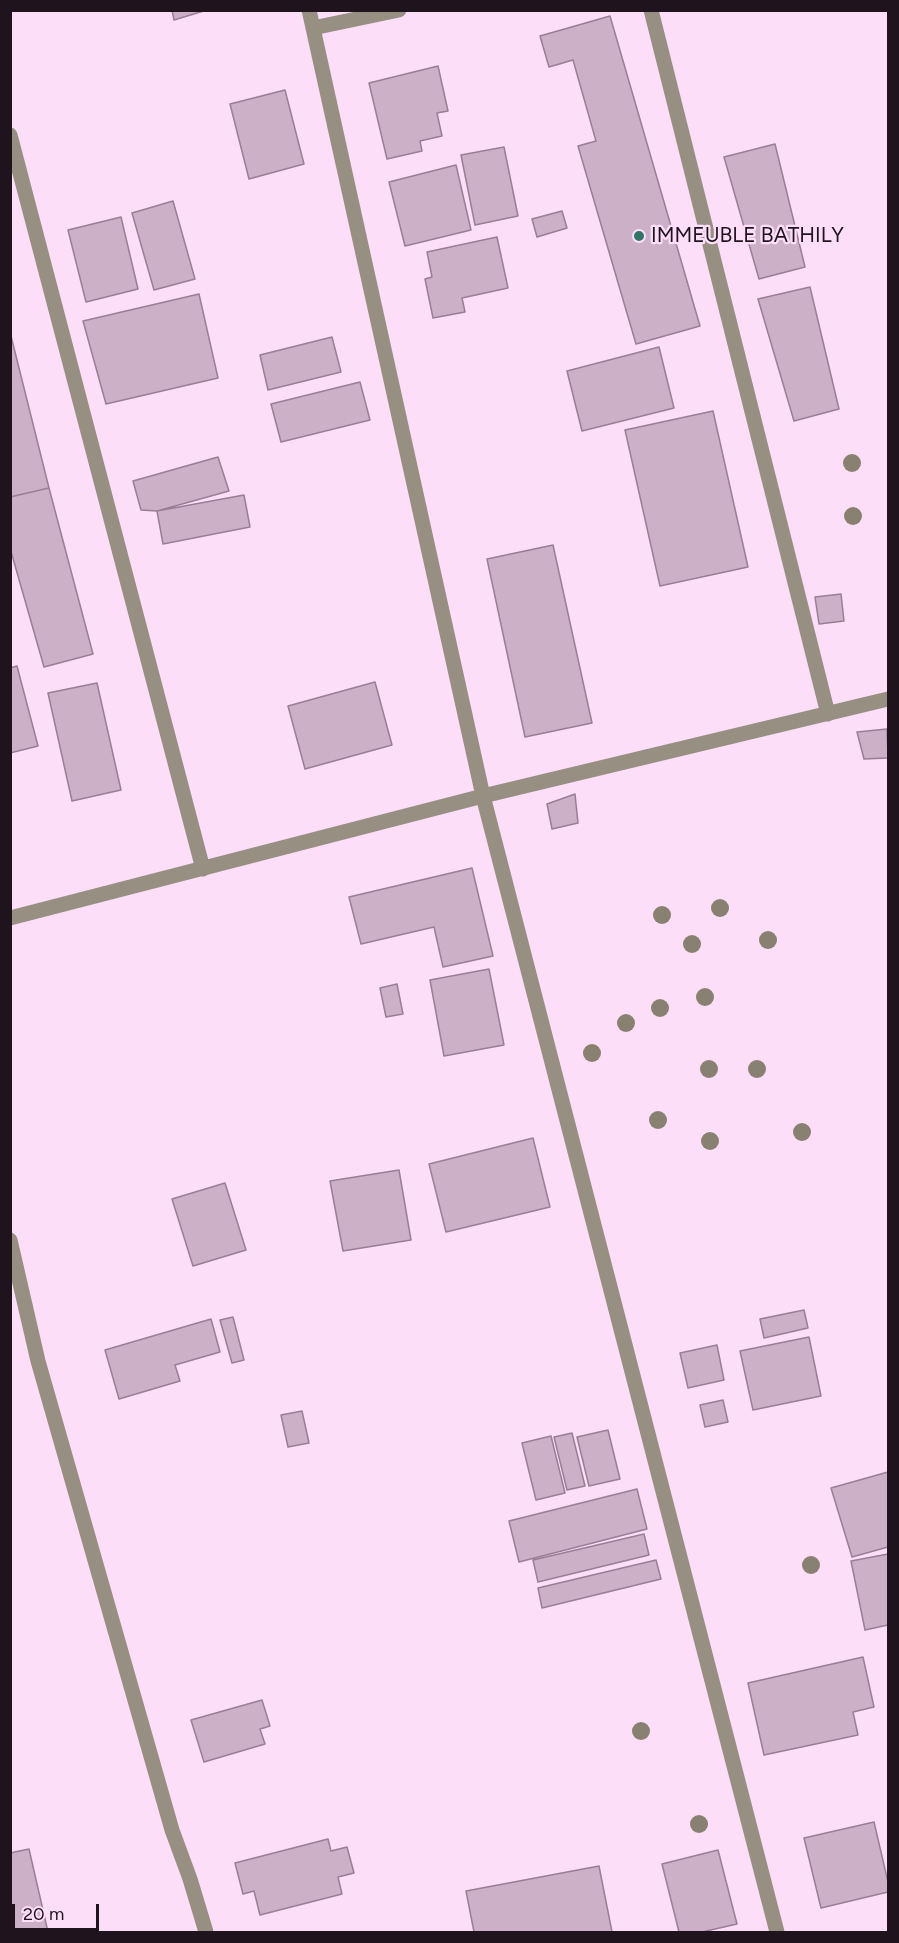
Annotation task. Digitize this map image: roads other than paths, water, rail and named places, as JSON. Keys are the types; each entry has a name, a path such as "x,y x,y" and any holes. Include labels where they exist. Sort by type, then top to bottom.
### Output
{"street":[{"path":"309,10 483,796 777,1932"},
{"path":"313,28 399,10"},
{"path":"651,10 828,714"},
{"path":"10,135 203,868"},
{"path":"10,918 483,796 888,699"},
{"path":"10,1240 38,1361 172,1830 206,1932"}],"place":[{"name":"IMMEUBLE BATHILY","path":"639,236"}]}
